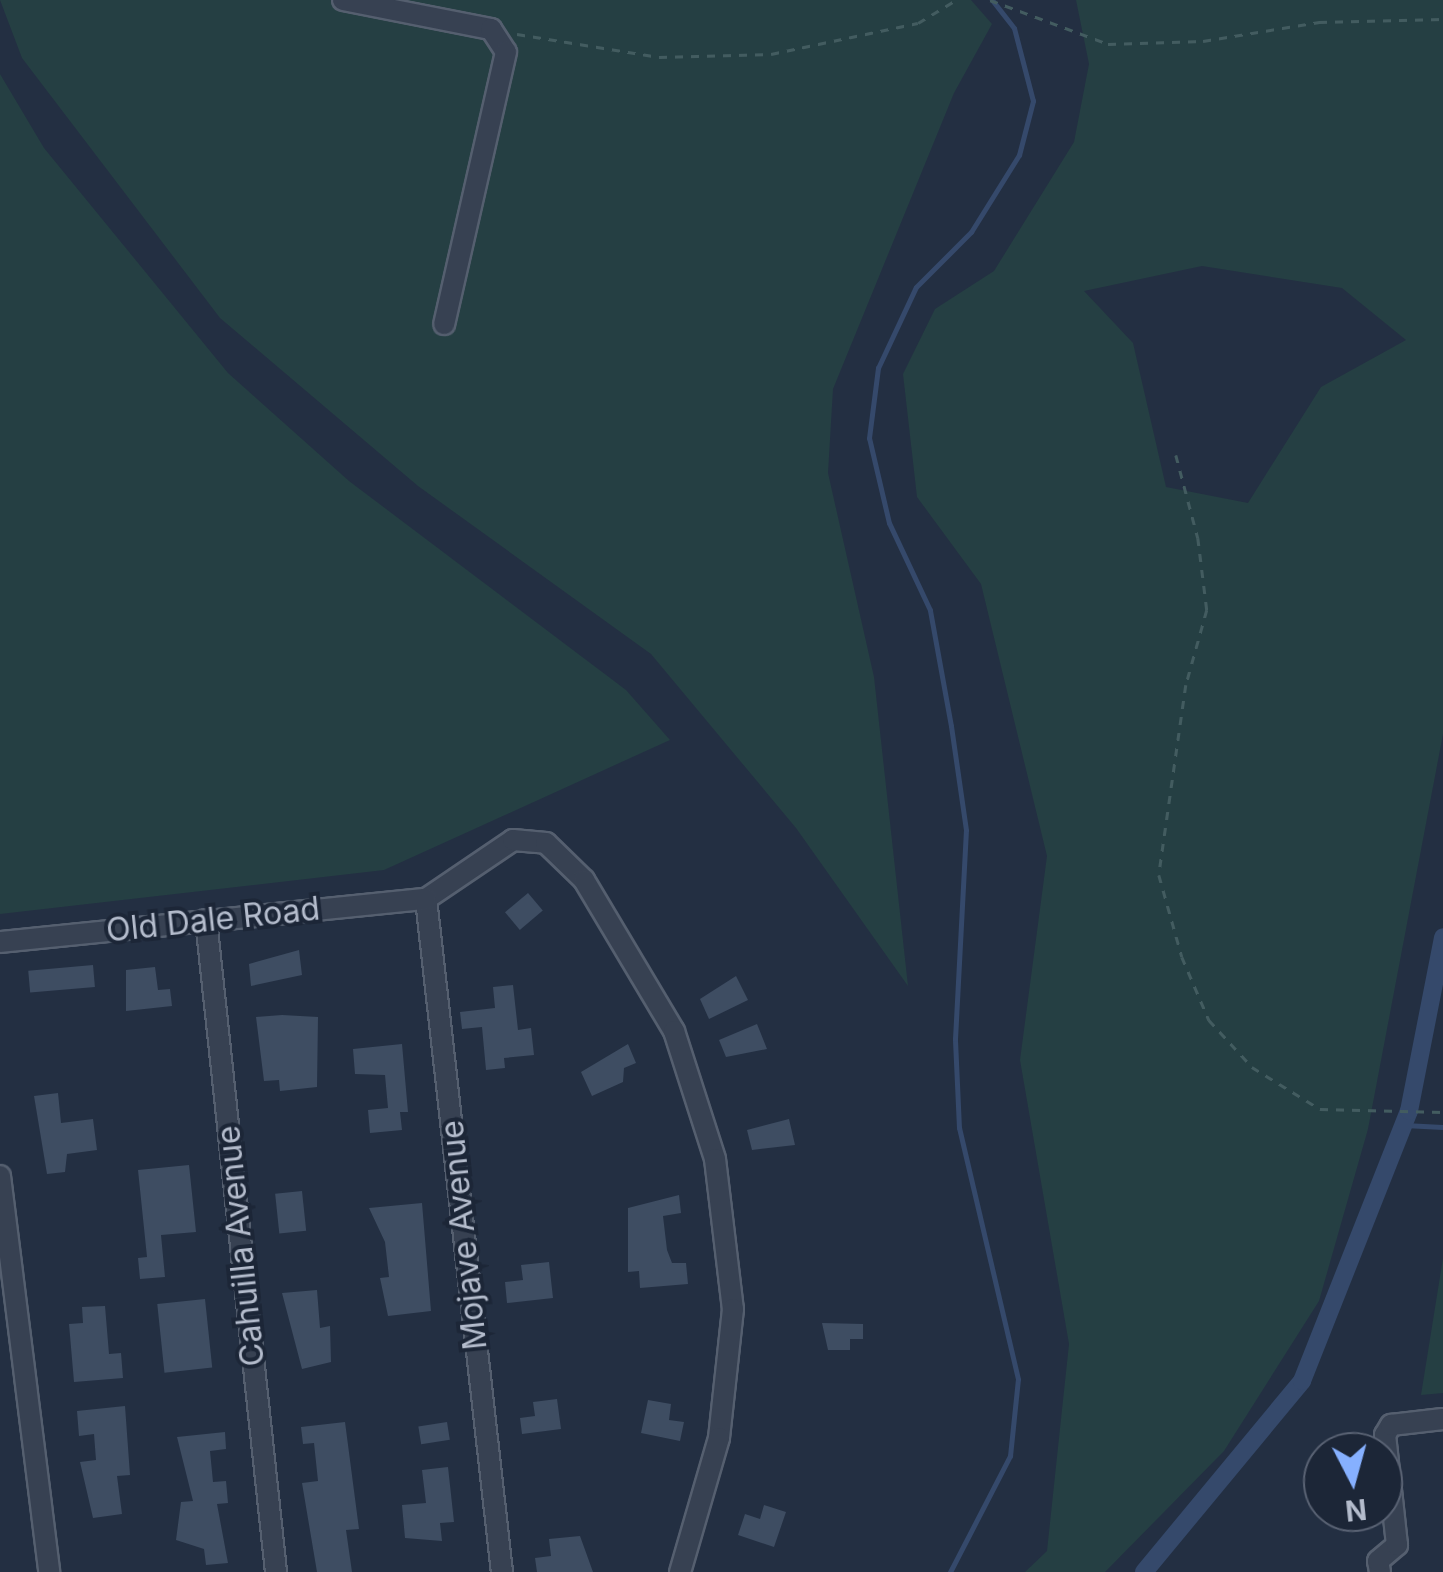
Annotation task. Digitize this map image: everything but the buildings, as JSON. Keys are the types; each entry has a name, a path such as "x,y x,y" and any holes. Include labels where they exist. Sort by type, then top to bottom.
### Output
{"street":[{"path":"344,0 491,29 506,52 505,80 444,324"},
{"path":"426,899 512,840 546,843 584,880 674,1031 715,1159 732,1309 719,1438 680,1572"},
{"name":"Old Dale Road","path":"0,942 426,899"},
{"name":"Mojave Avenue","path":"426,899 502,1572"},
{"name":"Cahuilla Avenue","path":"206,920 276,1572"},
{"path":"0,1176 6,1291 49,1572"},
{"path":"1380,1572 1378,1561 1398,1545 1384,1436 1392,1425 1443,1419"}],"path":[{"path":"491,29 659,57 772,54 918,22 956,0"},
{"path":"990,0 1108,44 1202,42 1319,22 1443,20"},
{"path":"1176,455 1206,610 1186,685 1160,875 1182,957 1209,1020 1241,1056 1320,1108 1443,1112"}],"green space":[{"path":"0,0 971,0 992,24 954,93 833,389 828,473 874,677 908,986 796,828 651,654 418,486 220,318 22,58"},
{"path":"1076,0 1443,0 1443,734 1368,1129 1319,1301 1224,1451 1105,1572 1025,1572 1047,1551 1069,1344 1020,1060 1047,856 981,584 917,497 903,374 935,309 994,271 1074,142 1089,64","holes":["1202,266 1342,288 1406,340 1321,387 1248,503 1166,487 1133,343 1084,291"]},
{"path":"0,74 44,148 228,373 349,481 626,690 670,740 384,870 0,914"},
{"path":"1443,1258 1443,1393 1421,1395"}],"waterway":[{"path":"950,1572 1010,1456 1018,1379 959,1128 955,1039 966,830 951,726 930,610 889,523 869,438 878,368 916,287 971,232 1019,155 1033,101 1014,28 992,0"},
{"path":"1144,1572 1302,1381 1409,1111 1443,937"},
{"path":"1404,1125 1443,1127"}]}
